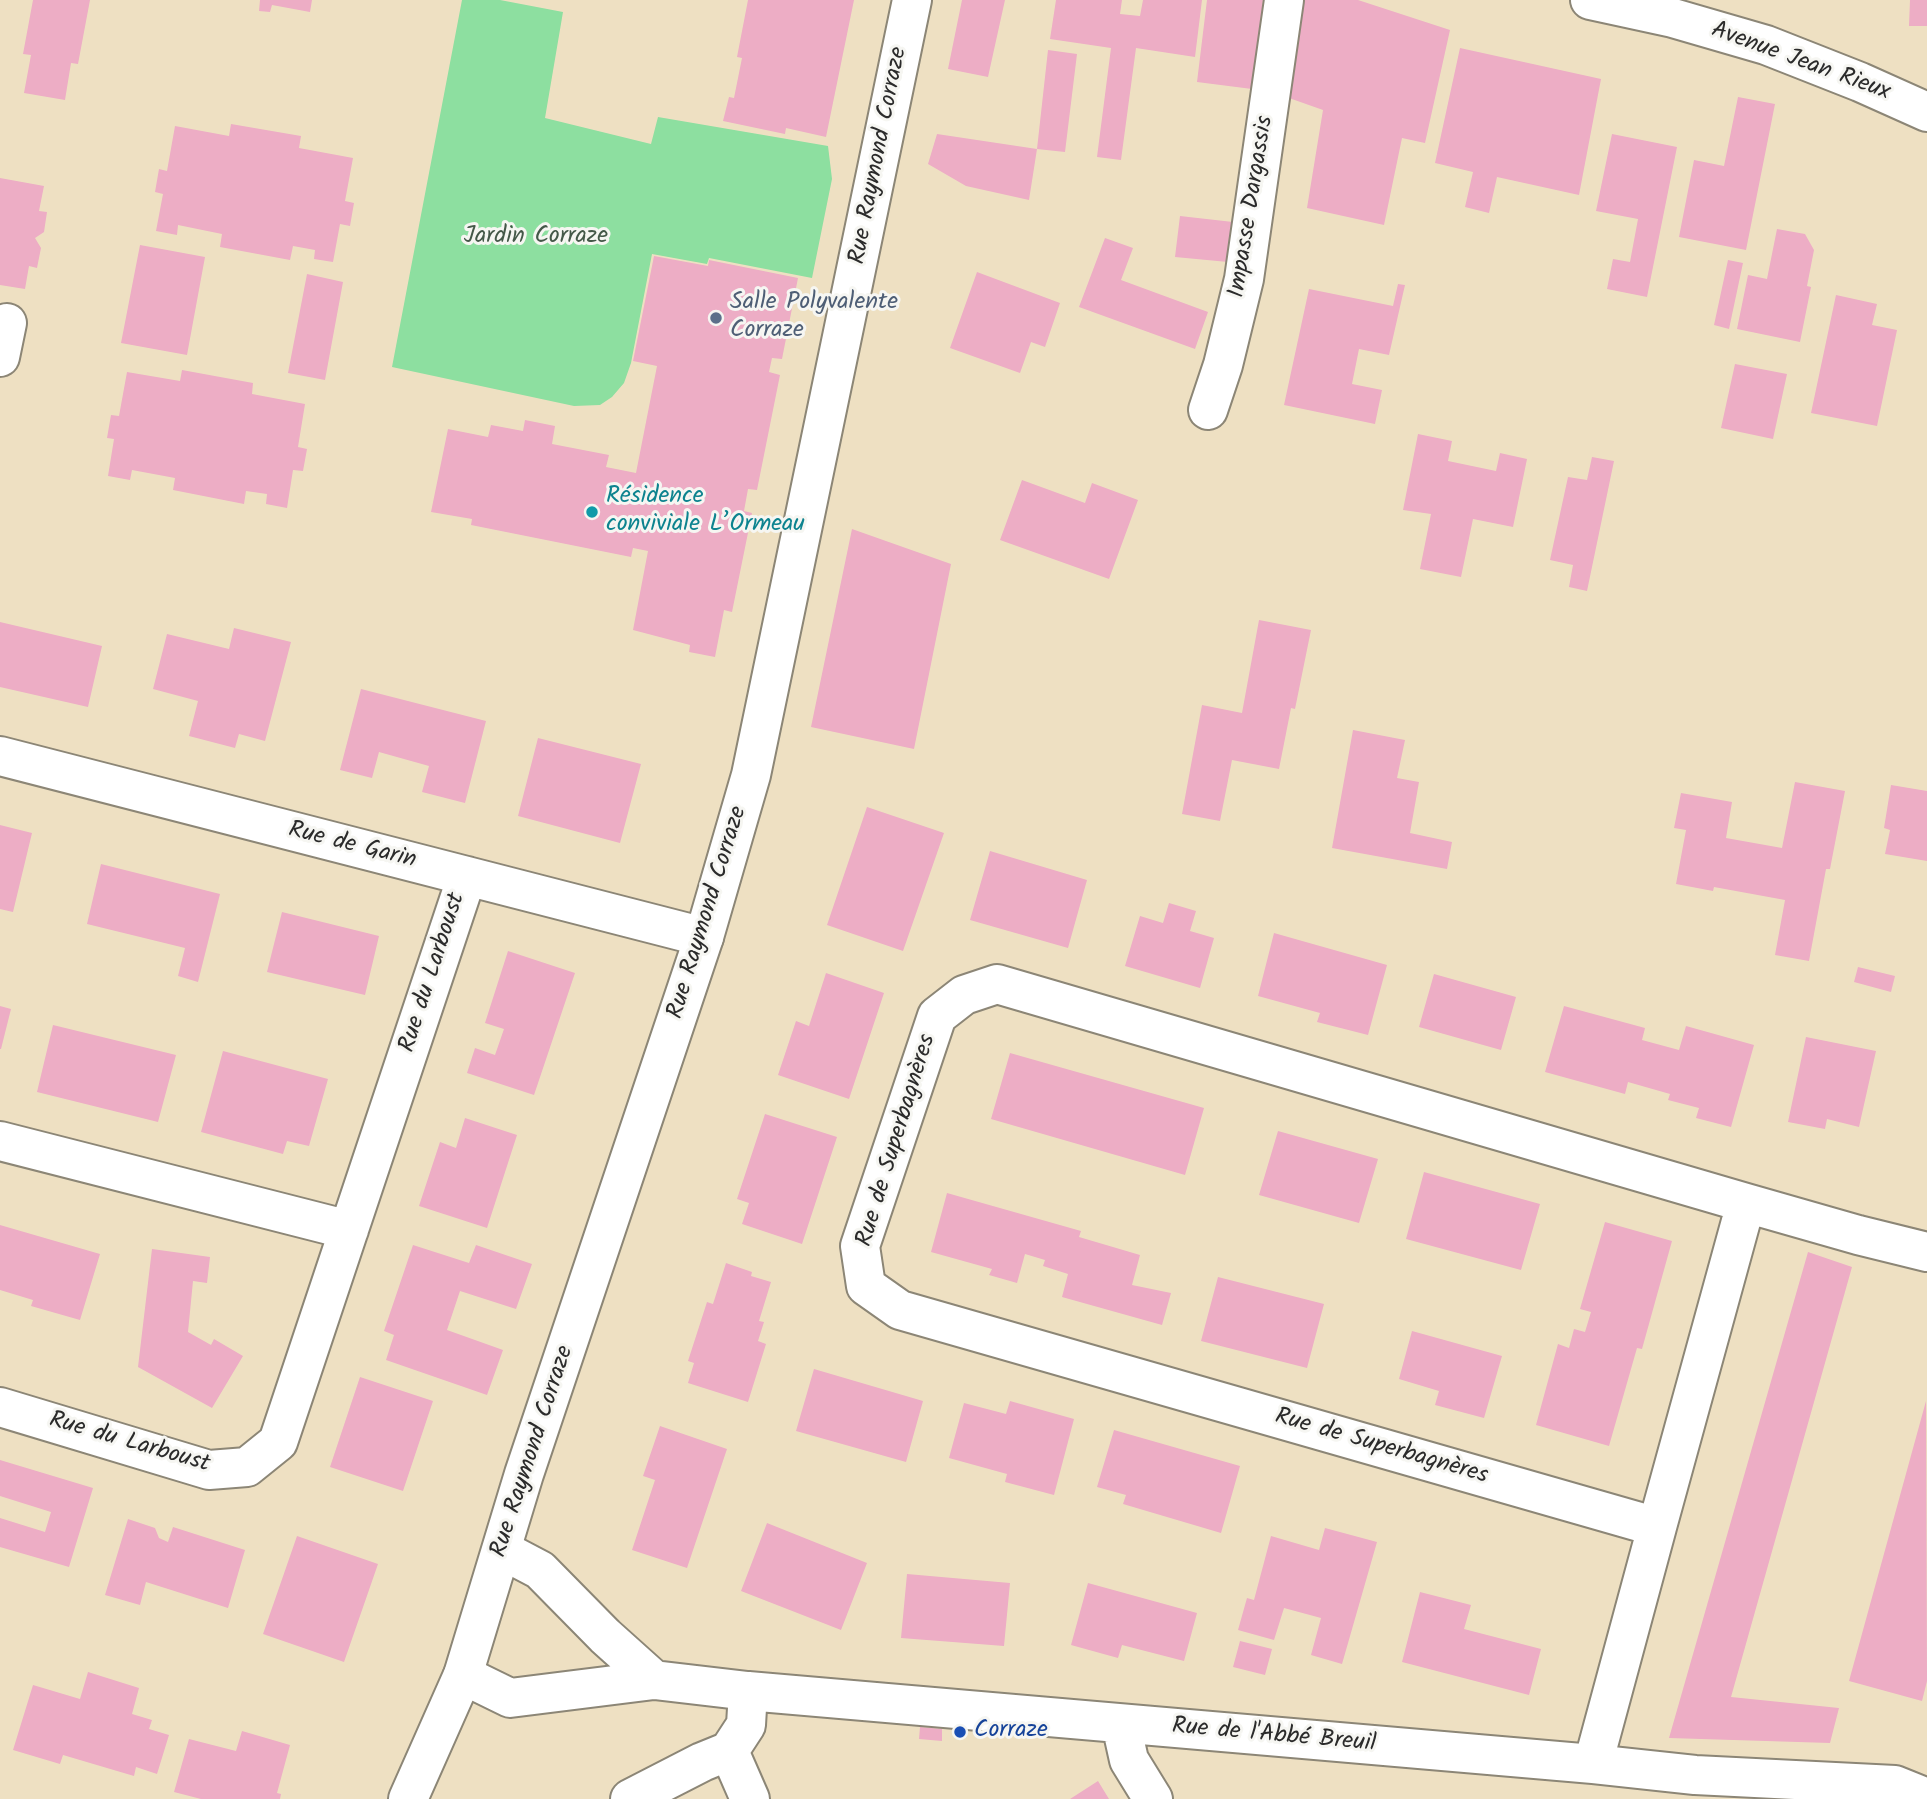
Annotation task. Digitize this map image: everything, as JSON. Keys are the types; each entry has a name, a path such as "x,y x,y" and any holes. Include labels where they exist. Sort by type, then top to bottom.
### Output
{"street":[{"name":"Rue Raymond Corraze","path":"408,1799 463,1675 524,1474 704,937 751,775 912,0"},
{"name":"Impasse Dargassis","path":"1208,410 1223,365 1244,279 1284,0"},
{"name":"Avenue Jean Rieux","path":"1590,0 1672,18 1766,45 1927,112"},
{"name":"Rue de Garin","path":"0,756 704,937"},
{"name":"Rue du Larboust","path":"0,1407 209,1470 247,1467 278,1442 467,876"},
{"name":"Rue de Superbagnères","path":"1657,1527 900,1310 866,1286 860,1246 937,1016 964,995 997,984 1746,1203 1858,1235 1927,1251"},
{"path":"0,1141 349,1230"},
{"path":"1593,1764 1746,1203"},
{"path":"502,1550 540,1570 605,1636 654,1680"},
{"name":"Rue de l'Abbé Breuil","path":"463,1675 510,1698 654,1680 748,1691 1593,1764 1694,1787 1916,1786"},
{"path":"630,1799 729,1751 746,1725 748,1691"},
{"path":"1121,1724 1129,1760 1153,1799"},
{"path":"729,1751 750,1799"}],"green space":[{"name":"Jardin Corraze","path":"462,0 500,0 563,12 545,118 651,144 658,117 828,146 832,179 812,278 709,258 707,264 652,254 631,363 624,383 612,397 600,405 574,406 392,367"}],"building":[{"path":"33,0 90,0 78,64 71,63 65,100 24,93 31,55 23,54"},
{"path":"260,0 312,0 310,12 272,5 270,12 259,11"},
{"path":"748,0 854,0 826,137 786,128 785,134 723,121 729,97 734,98 742,58 737,57"},
{"path":"962,0 1005,0 988,77 948,69"},
{"path":"1056,0 1122,0 1120,14 1140,16 1143,0 1202,0 1195,57 1136,48 1121,160 1097,157 1111,48 1050,39"},
{"path":"1207,0 1263,0 1252,89 1197,82"},
{"path":"1303,0 1358,0 1450,30 1425,143 1402,138 1384,225 1307,208 1323,110 1289,98"},
{"path":"1910,0 1927,0 1927,26 1909,26"},
{"path":"1460,48 1601,79 1579,195 1497,177 1489,213 1465,207 1473,172 1435,163"},
{"path":"1048,50 1077,54 1065,152 1037,149"},
{"path":"1738,97 1775,104 1746,250 1679,237 1694,160 1724,166"},
{"path":"231,124 301,136 299,148 353,158 345,201 354,203 350,226 340,224 333,262 314,259 315,250 293,246 290,260 220,247 222,234 178,225 177,235 156,231 163,194 155,192 159,169 167,171 175,126 229,136"},
{"path":"937,134 1037,149 1029,200 966,186 928,164"},
{"path":"1612,134 1677,147 1647,297 1607,289 1613,259 1630,262 1638,219 1596,211"},
{"path":"0,178 44,186 39,211 47,212 44,232 35,238 41,248 37,268 29,266 25,289 0,285"},
{"path":"1180,216 1233,222 1228,262 1175,257"},
{"path":"1777,229 1805,234 1814,250 1807,286 1811,287 1800,342 1737,329 1748,275 1767,279"},
{"path":"1105,238 1133,248 1121,280 1208,312 1195,349 1079,307"},
{"path":"140,245 205,257 187,355 121,343"},
{"name":"Résidence conviviale L’Ormeau","path":"654,256 708,266 709,260 798,278 782,359 772,358 769,372 780,375 757,490 748,489 744,511 752,513 732,612 724,610 715,657 689,652 690,645 633,630 648,551 633,548 631,557 471,525 472,519 431,512 448,429 488,437 491,425 523,431 525,420 555,426 552,444 609,455 606,467 636,473 657,366 633,361"},
{"path":"1728,260 1743,263 1729,329 1714,325"},
{"path":"977,272 1060,303 1045,347 1031,342 1020,373 950,348"},
{"path":"307,274 343,282 325,380 288,373"},
{"path":"1398,284 1405,285 1389,355 1359,349 1352,384 1382,390 1375,424 1284,405 1309,289 1393,306"},
{"path":"1836,295 1877,304 1872,325 1897,330 1877,426 1811,413"},
{"path":"1735,364 1787,374 1773,439 1721,428"},
{"path":"182,370 253,383 252,394 305,404 298,447 307,449 303,471 293,470 287,508 266,504 267,494 246,491 244,504 173,490 175,478 132,470 130,480 108,476 114,439 107,438 111,415 119,416 127,372 180,381"},
{"path":"1418,434 1452,441 1448,461 1496,471 1500,453 1527,459 1513,527 1473,519 1461,577 1420,569 1431,514 1403,510"},
{"path":"1592,457 1614,461 1587,591 1569,587 1573,565 1550,560 1568,477 1587,480"},
{"path":"1022,480 1085,503 1092,483 1138,500 1109,579 1000,540"},
{"path":"852,529 951,564 914,749 811,727"},
{"path":"1259,620 1311,630 1295,709 1291,708 1279,769 1232,760 1220,821 1182,814 1202,705 1242,713"},
{"path":"0,622 102,646 88,707 0,687"},
{"path":"234,628 291,642 265,741 239,734 235,748 189,736 198,701 153,689 167,634 229,649"},
{"path":"361,689 486,721 465,803 422,792 429,766 379,752 372,778 340,770"},
{"path":"1353,730 1405,740 1397,778 1419,782 1410,833 1452,842 1447,869 1332,848"},
{"path":"538,738 641,764 620,843 518,816"},
{"path":"1795,782 1845,791 1830,869 1826,869 1809,961 1775,955 1785,900 1714,887 1713,891 1676,884 1686,830 1674,828 1681,793 1732,802 1726,838 1782,848"},
{"path":"1891,785 1927,791 1927,861 1885,854 1890,830 1884,828"},
{"path":"867,807 944,833 903,951 827,925"},
{"path":"0,825 32,833 13,912 0,909"},
{"path":"990,851 1087,880 1068,948 970,920"},
{"path":"101,864 220,894 198,982 178,976 185,948 87,924"},
{"path":"1169,903 1196,911 1190,931 1214,938 1200,988 1125,966 1140,916 1163,923"},
{"path":"282,912 379,936 365,995 267,972"},
{"path":"1274,933 1387,965 1368,1035 1317,1022 1320,1013 1258,996"},
{"path":"508,951 575,973 534,1095 467,1073 475,1048 495,1055 504,1029 485,1023"},
{"path":"1858,967 1895,976 1891,992 1854,982"},
{"path":"826,973 884,993 849,1099 778,1075 796,1021 809,1026"},
{"path":"1434,974 1516,997 1501,1050 1419,1027"},
{"path":"0,1006 11,1009 1,1049 0,1049"},
{"path":"1564,1006 1645,1028 1642,1040 1679,1050 1686,1026 1754,1045 1731,1127 1696,1118 1699,1108 1668,1100 1670,1094 1628,1082 1625,1094 1545,1072"},
{"path":"53,1025 176,1055 158,1122 37,1092"},
{"path":"1806,1037 1876,1051 1859,1127 1827,1119 1825,1129 1788,1122"},
{"path":"223,1051 328,1079 309,1146 287,1141 283,1154 201,1132"},
{"path":"1010,1053 1204,1108 1185,1175 991,1119"},
{"path":"765,1114 837,1137 802,1244 742,1224 749,1203 737,1199"},
{"path":"465,1118 517,1135 487,1228 419,1206 440,1142 456,1148"},
{"path":"1278,1131 1378,1159 1359,1223 1259,1195"},
{"path":"1424,1172 1540,1204 1521,1270 1406,1239"},
{"path":"947,1193 1081,1231 1079,1237 1140,1255 1132,1285 1171,1293 1162,1325 1062,1297 1068,1274 1043,1266 1045,1260 1025,1254 1017,1283 989,1275 992,1269 931,1252"},
{"path":"1605,1222 1672,1241 1642,1349 1637,1348 1609,1446 1536,1425 1558,1344 1569,1348 1574,1329 1585,1332 1591,1312 1580,1309"},
{"path":"0,1225 100,1254 80,1320 31,1306 33,1300 0,1290"},
{"path":"413,1245 469,1263 476,1245 532,1264 516,1309 460,1291 447,1330 503,1350 487,1395 386,1360 394,1335 384,1331"},
{"path":"152,1249 210,1257 207,1283 193,1281 188,1332 211,1345 214,1339 243,1356 212,1408 138,1367"},
{"path":"1808,1252 1852,1267 1731,1697 1839,1708 1830,1743 1669,1738"},
{"path":"726,1263 752,1272 751,1276 771,1282 759,1321 764,1322 758,1341 766,1344 748,1402 688,1383 694,1363 688,1361 707,1302 713,1304"},
{"path":"1218,1277 1324,1304 1307,1368 1201,1341"},
{"path":"1412,1331 1502,1356 1484,1418 1435,1405 1439,1391 1399,1379"},
{"path":"814,1369 923,1401 906,1462 796,1431"},
{"path":"360,1377 433,1401 403,1491 330,1467"},
{"path":"1010,1401 1074,1419 1054,1495 1005,1482 1007,1474 949,1458 964,1403 1006,1414"},
{"path":"1926,1401 1927,1681 1922,1701 1849,1681"},
{"path":"660,1426 727,1449 687,1568 632,1550 655,1480 643,1476"},
{"path":"1114,1430 1240,1466 1221,1533 1123,1504 1126,1495 1097,1487"},
{"path":"0,1460 93,1488 69,1567 0,1547 0,1518 45,1532 51,1512 0,1496"},
{"path":"128,1519 155,1528 159,1538 168,1542 173,1527 245,1550 228,1608 146,1582 140,1605 105,1595"},
{"path":"767,1523 867,1563 841,1630 741,1591"},
{"path":"1325,1528 1377,1542 1342,1664 1311,1655 1321,1618 1284,1608 1274,1640 1238,1630 1247,1598 1254,1600 1271,1536 1319,1550"},
{"path":"297,1536 378,1564 344,1662 263,1634"},
{"path":"907,1574 1010,1583 1004,1646 901,1638"},
{"path":"1088,1583 1197,1613 1184,1661 1122,1645 1118,1658 1071,1645"},
{"path":"1420,1592 1471,1605 1464,1629 1541,1649 1529,1695 1402,1662"},
{"path":"1240,1641 1272,1649 1265,1675 1233,1667"},
{"path":"88,1672 139,1688 132,1714 152,1720 149,1729 169,1735 157,1774 136,1767 134,1776 63,1755 60,1764 13,1750 33,1685 80,1699"},
{"path":"920,1727 942,1729 942,1741 919,1739"},
{"path":"242,1731 290,1745 277,1793 281,1794 280,1799 201,1799 174,1792 189,1739 236,1751"},
{"path":"1098,1781 1109,1799 1070,1799"}],"place":[{"name":"Salle Polyvalente Corraze","path":"716,318"},
{"name":"Résidence conviviale L’Ormeau","path":"592,512"},
{"name":"Corraze","path":"960,1732"}]}
